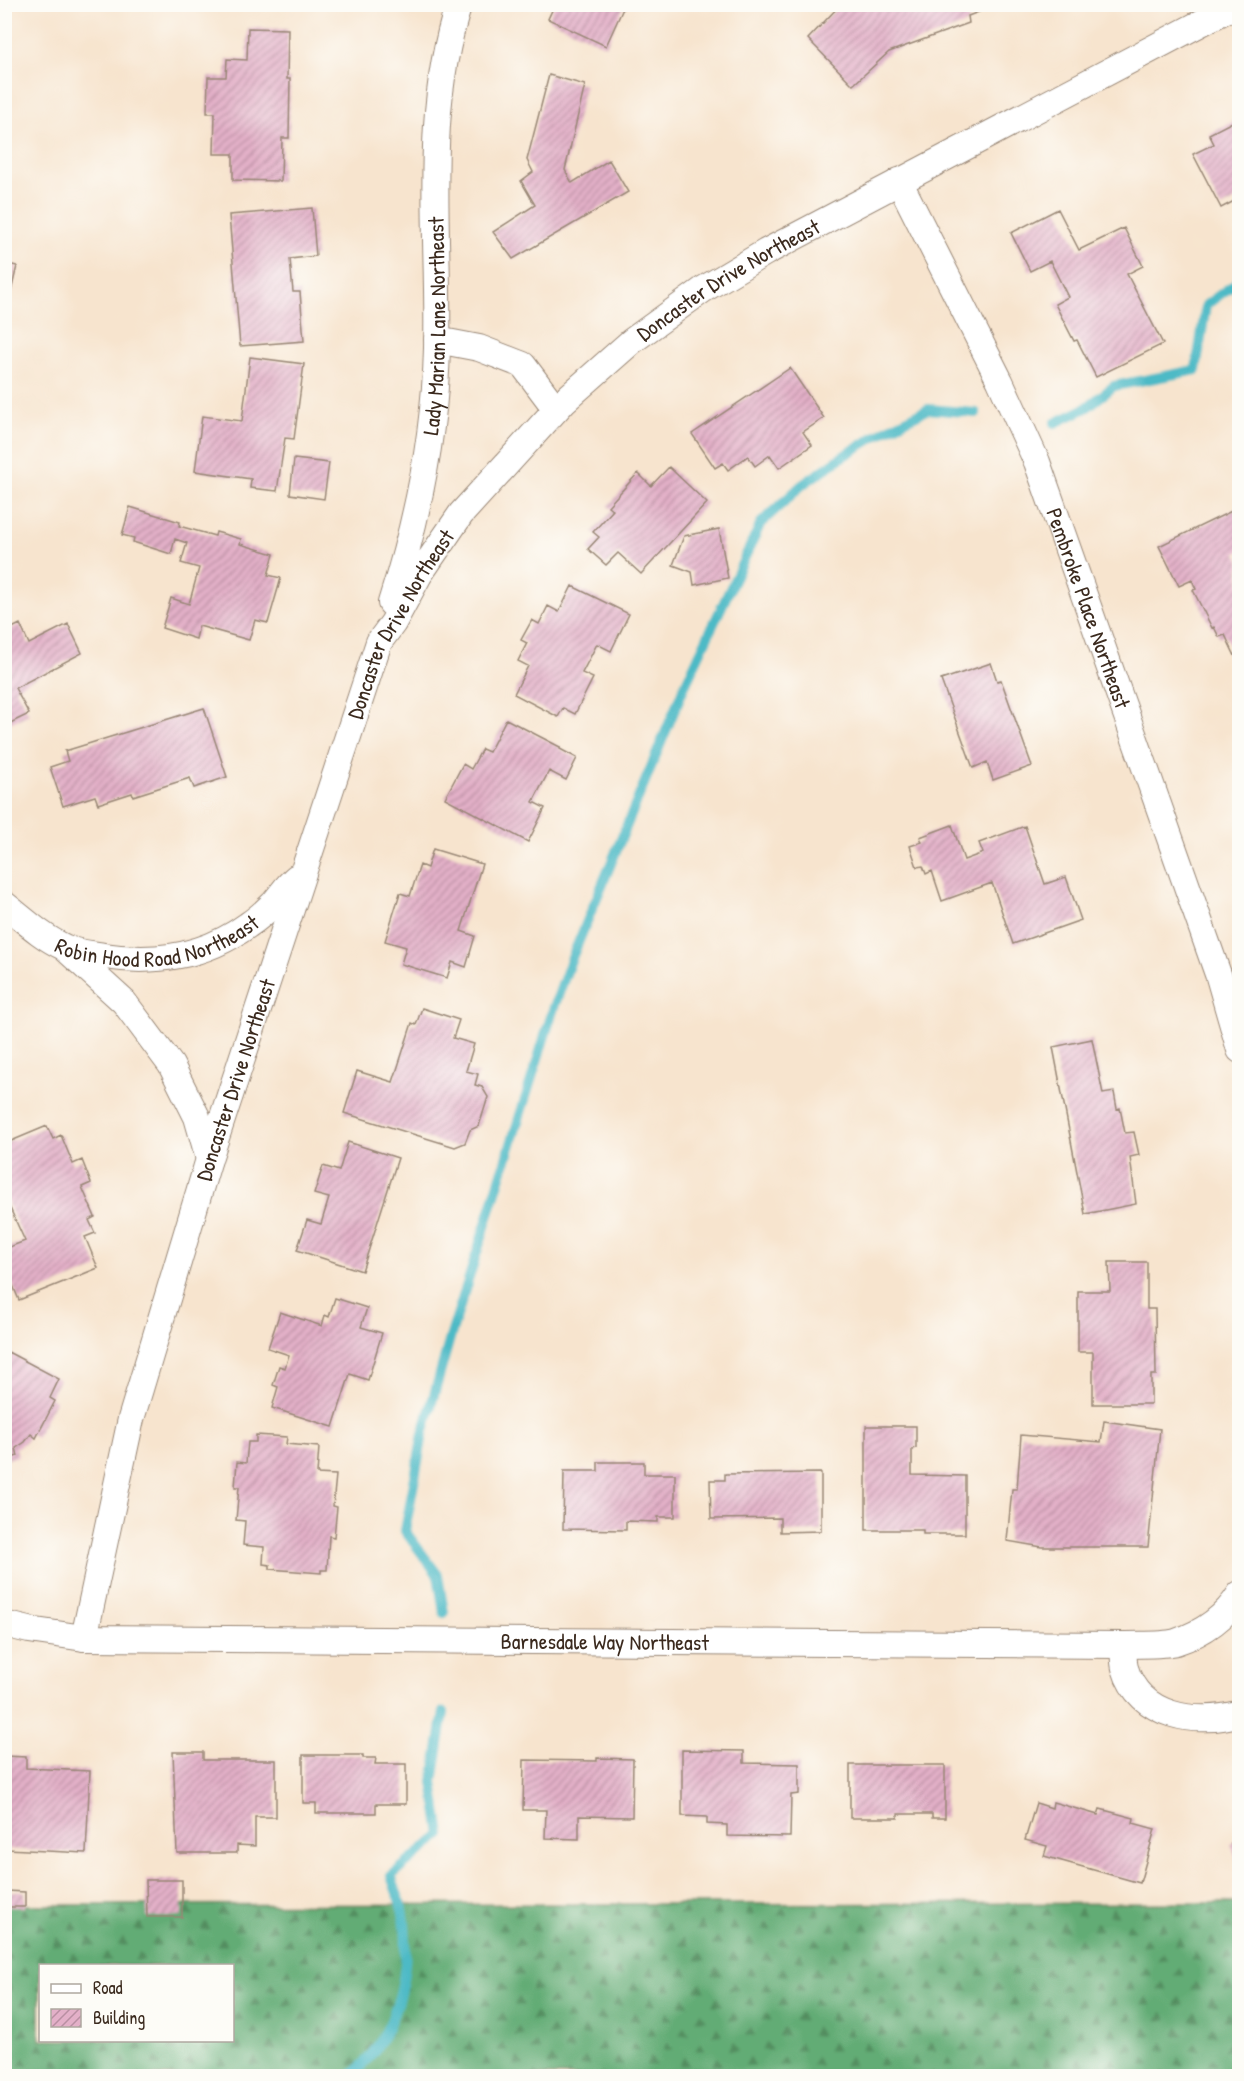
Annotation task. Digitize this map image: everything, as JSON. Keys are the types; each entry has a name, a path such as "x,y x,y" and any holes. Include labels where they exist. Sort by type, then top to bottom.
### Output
{"street":[{"name":"Lady Marian Lane Northeast","path":"379,642 401,571 420,496 431,426 437,340 435,160 442,76 459,4"},
{"name":"Doncaster Drive Northeast","path":"84,1638 131,1419 209,1159 379,642 393,623 419,575 461,514 556,409 632,341 704,289 766,252 1237,4"},
{"name":"Pembroke Place Northeast","path":"899,181 1000,381 1037,462 1214,963 1239,1050"},
{"path":"437,340 479,348 523,365 556,409"},
{"name":"Robin Hood Road Northeast","path":"4,904 31,926 65,948 130,960 162,959 190,953 220,942 248,926 273,904 290,882 303,873"},
{"path":"65,948 124,1002 171,1065 197,1117 209,1159"},
{"path":"1214,963 1239,984"},
{"name":"Barnesdale Way Northeast","path":"4,1624 84,1638 1123,1645 1174,1642 1215,1624 1231,1607 1239,1594"},
{"path":"1123,1645 1124,1667 1133,1688 1151,1705 1169,1713 1197,1719 1224,1717 1239,1713"}],"green space":[{"path":"1239,1903 1239,2076 5,2076 4,1905"}],"building":[{"path":"4,4 12,4 8,22 4,21"},
{"path":"555,4 625,4 606,46 548,19"},
{"path":"841,4 997,5 968,16 969,23 889,52 853,85 808,39"},
{"path":"248,28 288,29 289,138 282,138 281,181 233,180 233,154 214,154 215,113 207,113 208,77 226,77 227,59 247,60"},
{"path":"549,75 585,85 565,170 572,183 609,160 628,192 513,259 493,232 535,205 521,181 533,172 527,160"},
{"path":"1240,118 1240,198 1221,208 1193,154 1214,144 1209,134"},
{"path":"312,208 316,256 290,259 293,292 300,292 304,341 240,346 229,215"},
{"path":"1058,209 1079,250 1124,228 1143,266 1127,274 1163,344 1096,377 1055,304 1068,297 1050,261 1030,271 1011,233"},
{"path":"4,263 17,266 5,317 4,317"},
{"path":"250,357 304,364 294,439 285,438 277,491 250,488 251,479 195,471 202,416 242,421"},
{"path":"790,368 824,418 803,432 812,445 779,468 770,455 755,466 748,456 728,470 723,463 715,468 692,434"},
{"path":"294,459 329,463 324,499 290,494"},
{"path":"669,467 707,503 641,574 618,553 606,565 588,549 599,537 593,532 613,510 608,506 638,473 651,486"},
{"path":"130,507 180,522 179,526 215,536 216,532 241,539 240,544 274,554 268,575 281,578 268,623 255,620 249,640 199,626 196,639 162,628 171,598 189,604 199,568 181,563 187,543 175,539 171,554 133,542 134,538 122,535"},
{"path":"1240,507 1240,551 1236,552 1240,559 1240,656 1236,658 1225,635 1219,637 1214,627 1212,628 1193,590 1196,589 1192,580 1179,586 1159,546"},
{"path":"719,529 728,578 694,585 692,572 673,565 684,536"},
{"path":"572,586 629,614 611,651 597,644 582,673 593,678 575,714 563,708 558,717 514,694 528,666 518,661 527,643 521,640 532,620 539,624 548,606 559,612"},
{"path":"20,624 29,644 68,624 82,653 15,688 29,714 4,726 4,632"},
{"path":"991,663 997,681 1001,680 1032,766 993,780 987,762 973,768 941,680"},
{"path":"204,708 227,777 194,788 190,778 133,796 132,793 98,804 95,796 63,806 50,767 68,761 65,751"},
{"path":"506,719 577,758 566,780 549,771 533,802 545,808 528,842 445,798 463,764 471,769 482,749 489,752"},
{"path":"952,825 964,860 983,853 979,843 1025,826 1045,884 1066,877 1081,920 1013,944 992,883 942,901 932,871 926,874 923,866 917,867 910,846 922,842 920,837"},
{"path":"433,849 482,864 461,931 475,936 466,967 452,962 447,978 401,964 406,947 385,941 400,893 410,896 420,865 427,868"},
{"path":"422,1008 459,1020 453,1038 474,1044 466,1071 478,1074 475,1085 482,1087 488,1097 479,1126 470,1130 465,1143 455,1147 344,1113 357,1071 393,1082 412,1023 416,1025"},
{"path":"1092,1039 1103,1094 1114,1092 1125,1133 1134,1132 1139,1155 1130,1157 1136,1204 1085,1214 1053,1047"},
{"path":"47,1126 53,1139 61,1135 73,1164 82,1160 91,1183 82,1187 95,1217 89,1220 95,1233 85,1237 98,1268 19,1300 4,1264 4,1249 25,1241 4,1195 4,1144"},
{"path":"348,1142 398,1158 362,1271 297,1250 307,1220 321,1224 329,1198 314,1194 323,1166 339,1171"},
{"path":"1109,1262 1147,1262 1147,1309 1155,1309 1156,1375 1151,1375 1151,1404 1093,1404 1093,1352 1078,1352 1078,1291 1110,1291"},
{"path":"335,1298 367,1308 361,1327 382,1333 368,1380 350,1374 333,1427 272,1408 278,1387 273,1385 279,1366 285,1368 289,1355 268,1348 280,1312 322,1326 325,1315 329,1317"},
{"path":"8,1352 59,1379 50,1398 55,1401 36,1438 31,1434 16,1448 18,1456 4,1460 4,1359"},
{"path":"1104,1421 1160,1429 1148,1547 1042,1547 1007,1541 1012,1489 1017,1489 1021,1435 1101,1442"},
{"path":"866,1426 916,1426 916,1448 912,1449 912,1475 965,1476 965,1534 923,1534 923,1530 866,1530"},
{"path":"256,1435 287,1437 286,1444 319,1447 317,1474 336,1475 333,1506 337,1507 334,1537 329,1536 327,1570 321,1570 321,1573 270,1569 270,1565 263,1564 264,1547 243,1545 245,1521 236,1520 239,1487 235,1487 237,1462 246,1463 248,1442 256,1442"},
{"path":"598,1462 644,1462 644,1474 675,1474 675,1517 658,1517 658,1522 626,1521 626,1530 563,1529 564,1471 598,1471"},
{"path":"821,1473 821,1531 780,1532 780,1518 711,1519 710,1480 725,1480 725,1474"},
{"path":"682,1750 744,1751 744,1763 799,1764 799,1794 791,1795 790,1837 727,1836 727,1825 707,1824 707,1817 682,1816"},
{"path":"173,1752 203,1752 203,1760 276,1760 276,1817 255,1817 255,1846 237,1845 237,1853 177,1853"},
{"path":"303,1755 363,1755 363,1758 376,1758 375,1764 406,1764 406,1804 376,1804 376,1813 316,1813 316,1803 303,1803"},
{"path":"4,1756 26,1757 26,1768 90,1771 86,1853 7,1849 6,1870 4,1870"},
{"path":"597,1758 633,1759 632,1817 579,1816 579,1839 545,1838 546,1810 523,1810 524,1760 597,1761"},
{"path":"850,1765 945,1765 945,1818 932,1818 932,1814 898,1814 898,1818 850,1818"},
{"path":"1053,1802 1098,1815 1100,1809 1134,1818 1133,1823 1155,1829 1140,1883 1044,1856 1047,1846 1025,1840 1036,1803 1052,1808"},
{"path":"1240,1840 1240,1868 1239,1868 1231,1843"},
{"path":"146,1880 182,1880 182,1917 147,1917"},
{"path":"7,1891 25,1892 25,1907 6,1907"}],"waterway":[{"path":"1055,423 1086,408 1114,386 1196,370 1206,305 1240,280"},
{"path":"444,1613 438,1575 405,1531 423,1434 450,1338 554,1007 571,960 685,685 761,523 802,485 884,431 928,409 976,413"},
{"path":"351,2076 378,2045 396,2007 401,1987 405,1967 405,1925 391,1876 441,1835 433,1782 444,1712"}]}
